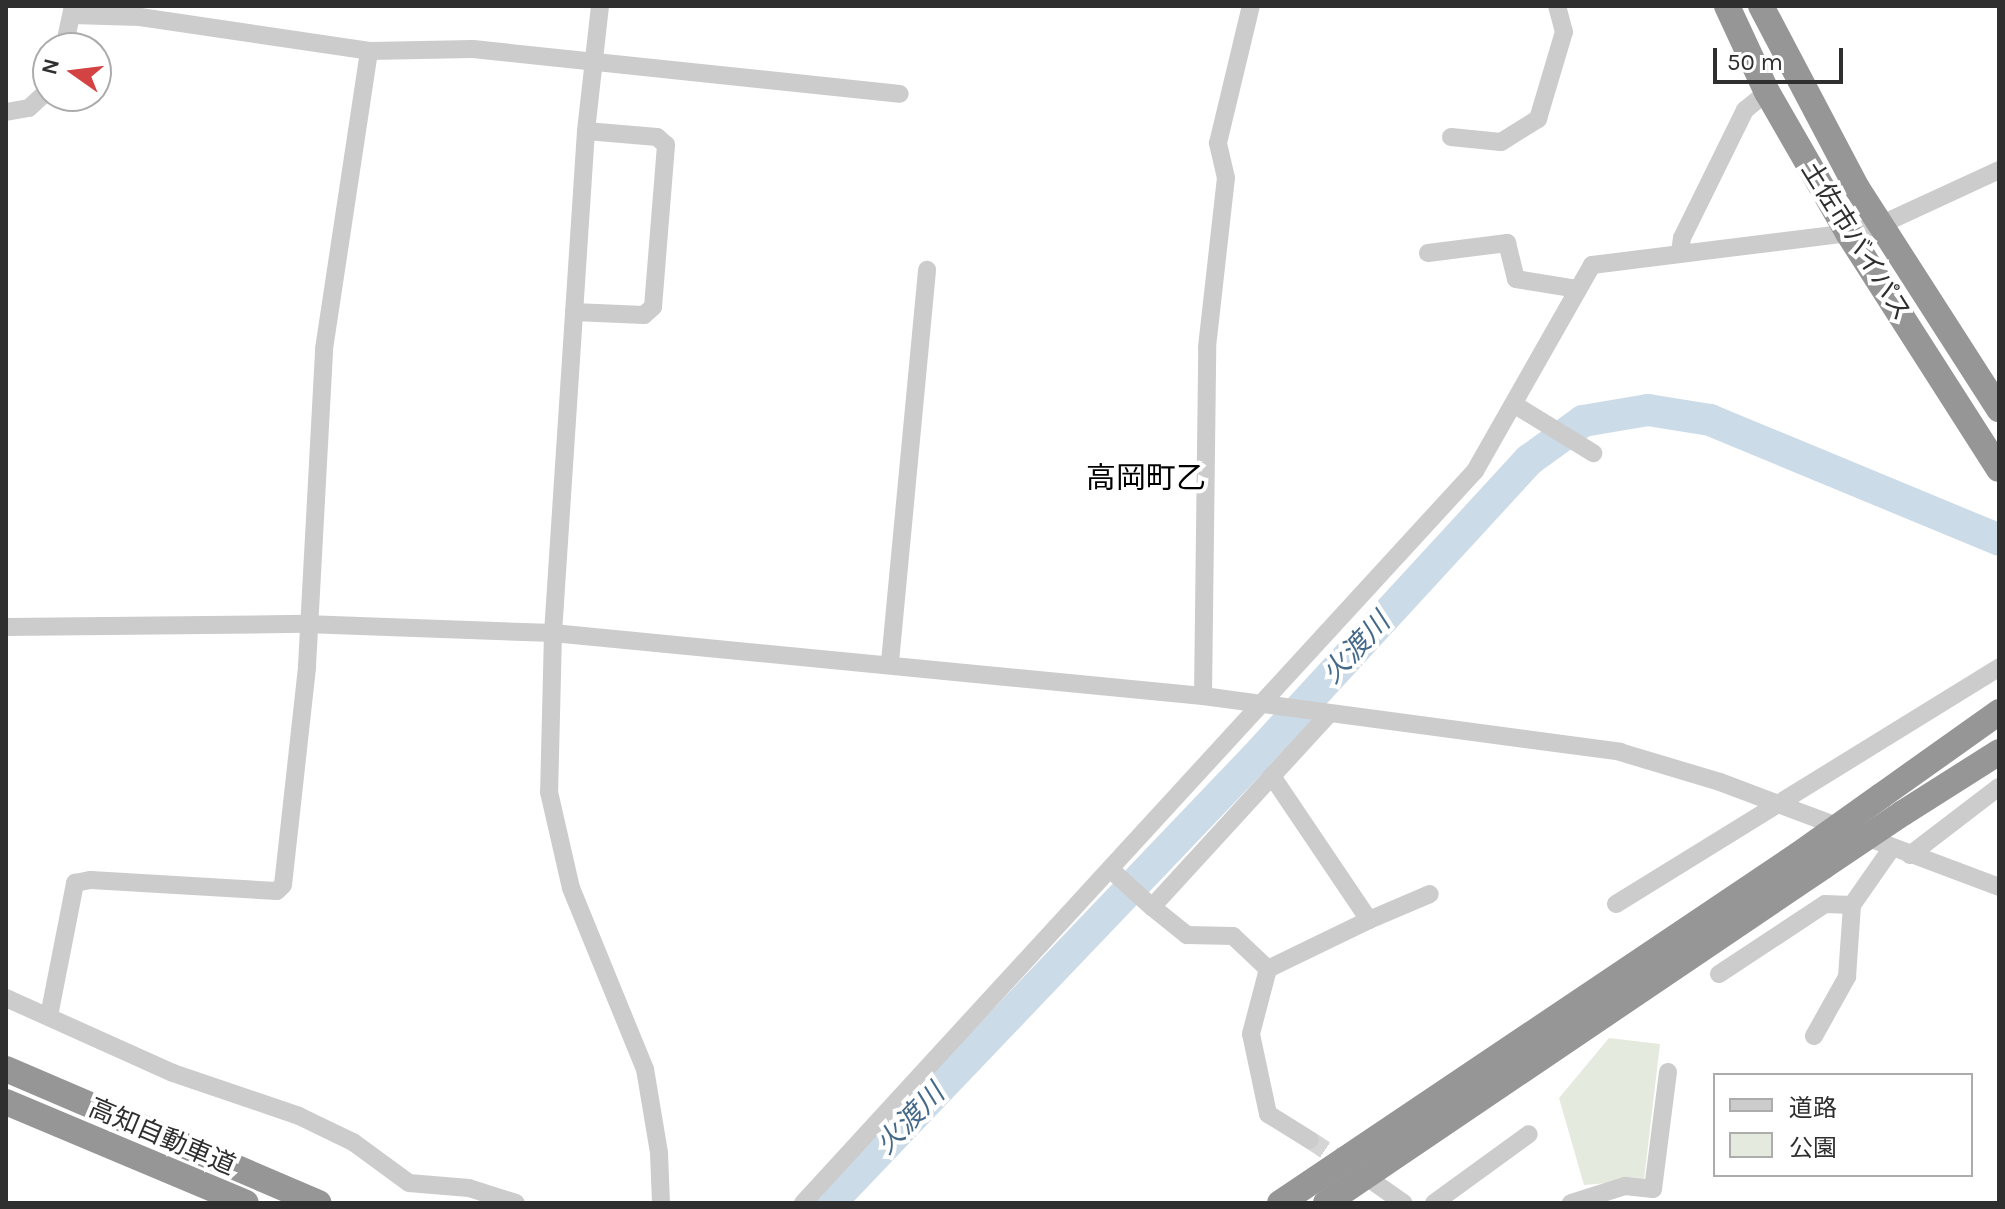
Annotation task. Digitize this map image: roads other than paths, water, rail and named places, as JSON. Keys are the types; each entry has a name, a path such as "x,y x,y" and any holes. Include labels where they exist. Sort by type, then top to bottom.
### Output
{"highway":[{"name":"土佐市バイパス","path":"1727,6 1767,92 1848,233 1999,469"},
{"name":"土佐市バイパス","path":"1765,8 1818,120 1880,225 1999,409"},
{"path":"1280,1203 1798,855 1999,712"},
{"path":"1326,1203 1903,813 1999,752"},
{"name":"高知自動車道","path":"6,1069 318,1203"},
{"name":"高知自動車道","path":"6,1102 246,1203"}],"street":[{"path":"600,6 586,131 548,750 556,831 575,900 645,1069 659,1153 661,1203"},
{"path":"1203,696 1207,347 1226,178 1218,143 1251,6"},
{"path":"1451,137 1501,142 1538,119 1564,32 1557,6"},
{"path":"67,32 72,11 140,17 369,51 473,49 900,94"},
{"path":"49,1016 75,883 91,880 277,891 283,885 307,666 305,624 324,349 369,51"},
{"path":"1680,252 1682,238 1745,110 1767,92"},
{"path":"6,112 32,105"},
{"path":"574,312 644,315 653,307 666,145 657,137 586,131"},
{"path":"803,1203 1113,873 1475,471 1592,265 1607,260 1848,233 1880,225 1999,170"},
{"path":"1428,253 1507,243 1516,279 1578,289"},
{"path":"890,662 927,270"},
{"path":"1515,405 1593,453"},
{"path":"6,627 305,624 553,633 890,662 1203,696 1620,752 1774,803 1999,887"},
{"path":"1616,904 1774,803 1999,667"},
{"path":"1148,904 1272,776 1322,713"},
{"path":"1272,776 1369,920"},
{"path":"1910,855 1999,787"},
{"path":"1814,1036 1847,977 1852,905 1891,849"},
{"path":"1113,873 1187,935 1233,936 1268,969"},
{"path":"1310,1140 1268,1114 1251,1034 1268,969 1430,894"},
{"path":"1719,974 1825,904 1852,905"},
{"path":"6,998 173,1073 299,1116 353,1142 409,1183 469,1188 516,1203"},
{"path":"1571,1203 1625,1186 1653,1189 1668,1072"},
{"path":"1434,1203 1529,1134"},
{"path":"1375,1183 1404,1203"}],"waterway":[{"name":"火渡川","path":"830,1203 1255,758 1529,460 1583,421 1648,410 1710,420 1999,540"}],"tunnel":[{"path":"1310,1140 1351,1167"}],"district":[{"name":"高岡町乙","path":"1146,478"}]}
